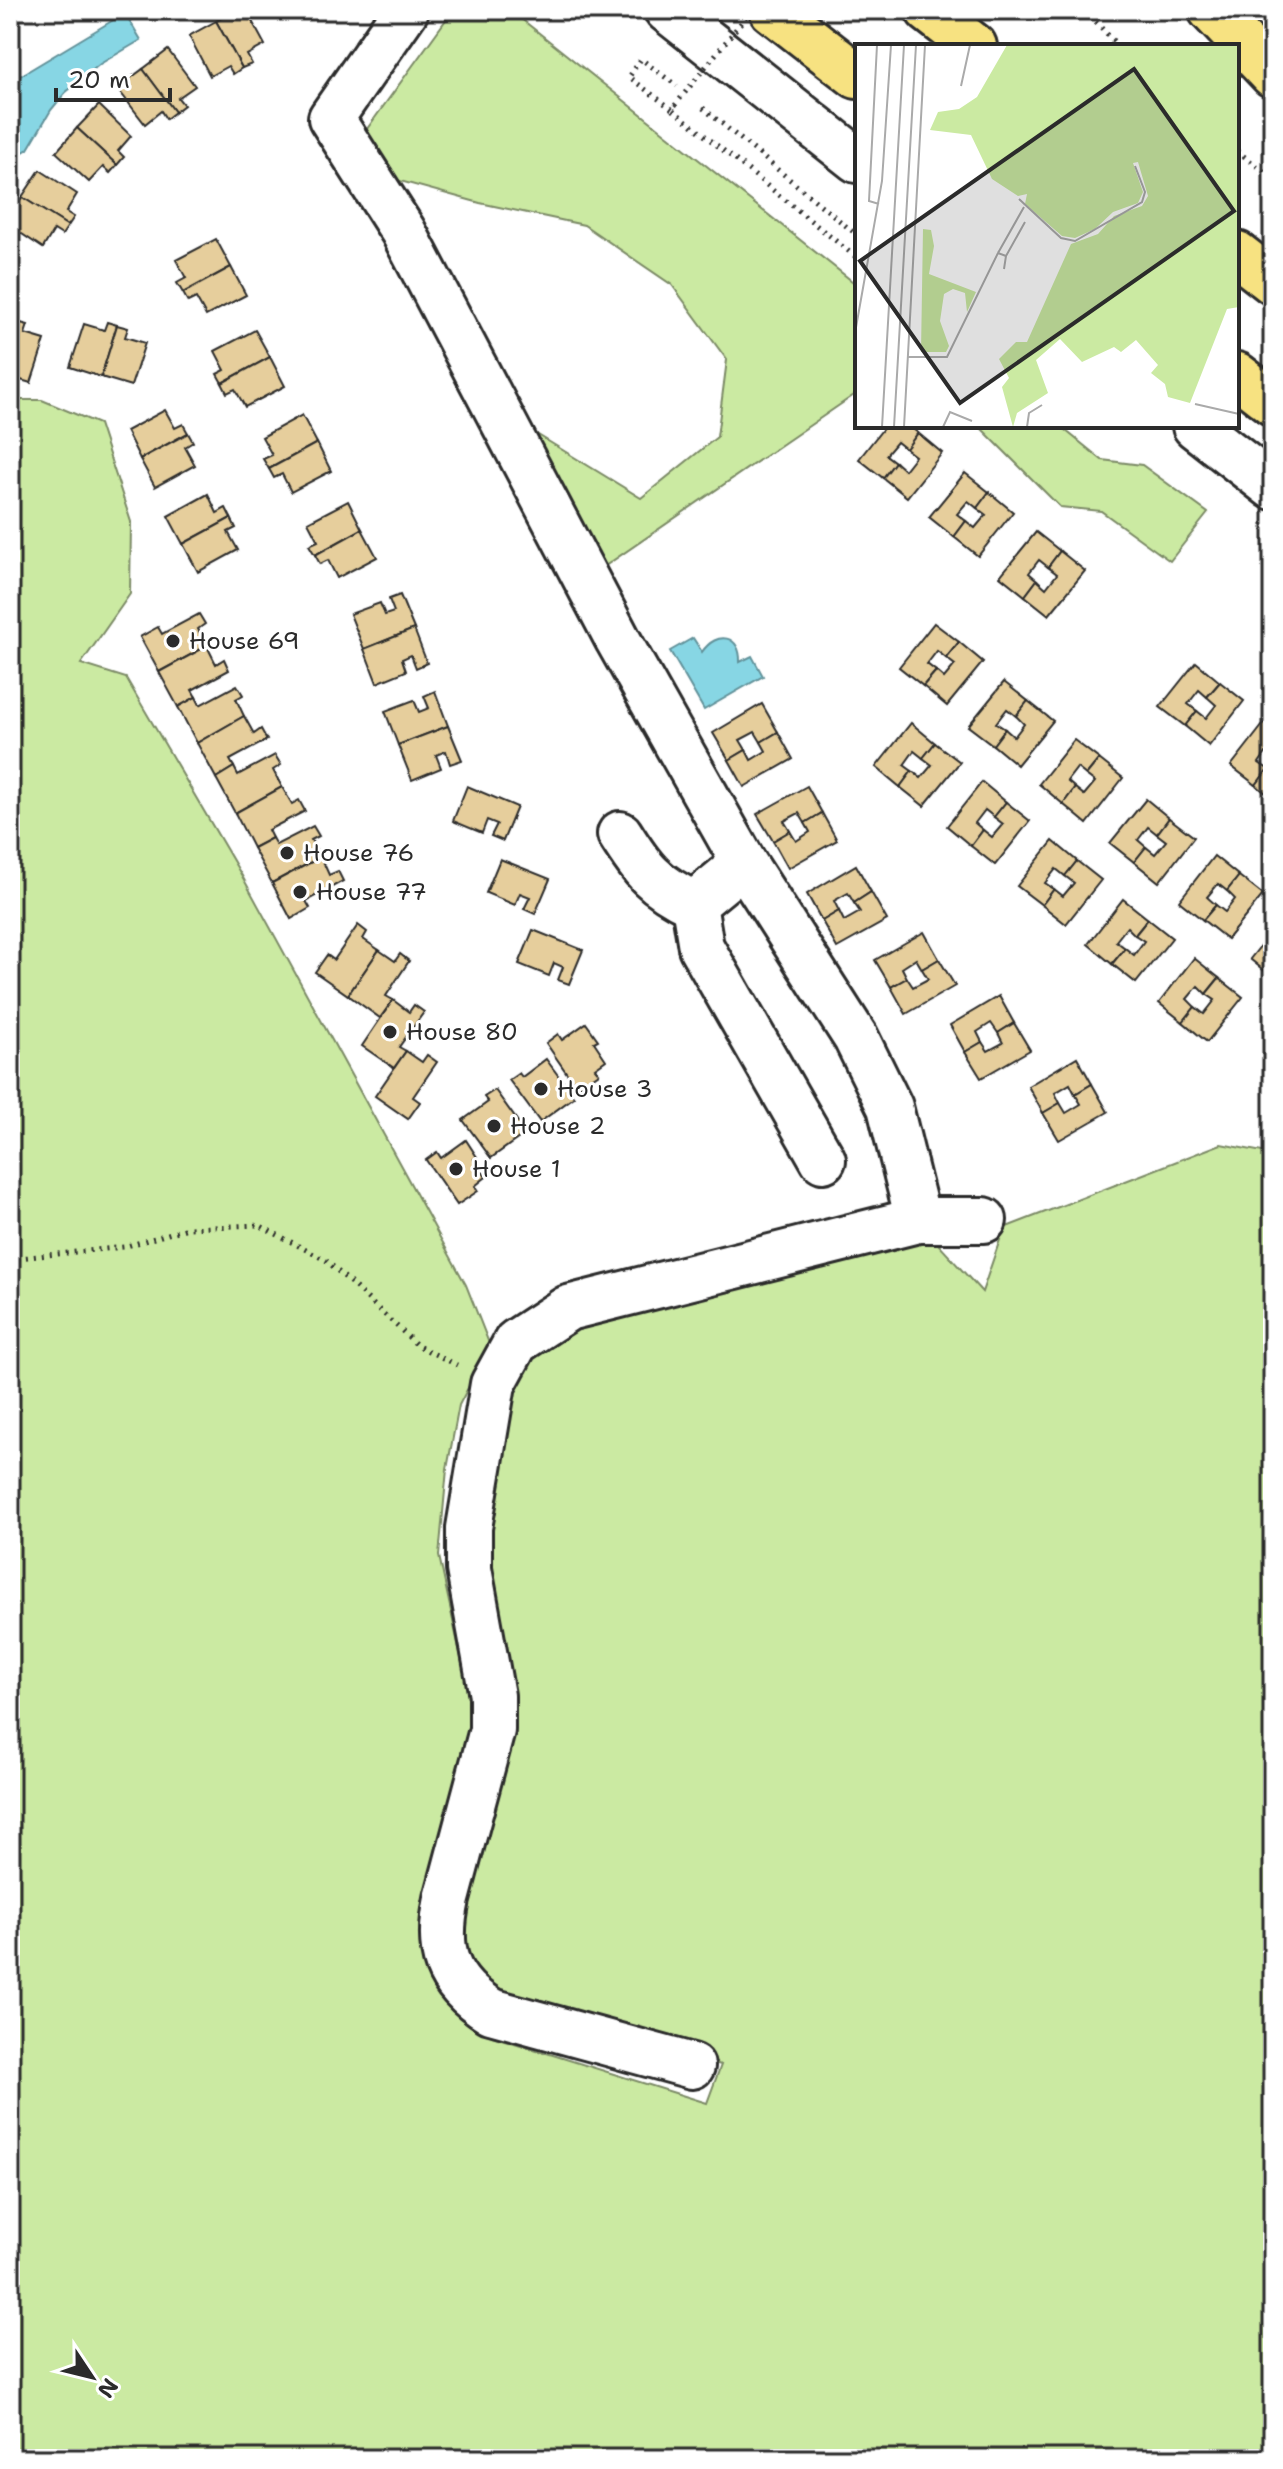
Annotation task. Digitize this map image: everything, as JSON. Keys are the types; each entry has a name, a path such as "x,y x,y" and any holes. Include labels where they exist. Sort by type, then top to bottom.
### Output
{"main road":[{"path":"772,10 855,74"},
{"path":"928,10 971,44"},
{"path":"1211,10 1273,75"},
{"path":"1239,256 1273,282"},
{"path":"1239,377 1273,403"}],"street":[{"path":"406,10 331,118 403,231 618,640 744,863 856,1038 890,1107 918,1220"},
{"path":"667,10 855,158"},
{"path":"1198,428 1273,487"},
{"path":"620,834 641,867 656,882 694,904"},
{"path":"694,904 744,863"},
{"path":"694,904 701,947 823,1160"},
{"path":"692,2066 491,2011 465,1991 455,1978 443,1951 447,1899 492,1730 492,1696 468,1549 493,1384 516,1342 568,1308 918,1220 984,1220"}],"path":[{"path":"672,109 751,10"},
{"path":"1085,10 1116,44"},
{"path":"677,86 641,59 629,77 855,256"},
{"path":"703,108 855,233"},
{"path":"1239,152 1273,178"},
{"path":"10,1259 124,1247 188,1228 259,1225 327,1261 418,1346 493,1384"}],"green space":[{"path":"453,10 510,10 855,283 855,394 605,566 525,427 641,498 717,437 727,360 672,285 584,225 480,203 389,178 364,133"},
{"path":"10,400 42,400 99,424 131,522 130,594 81,664 126,678 242,876 466,1285 490,1346 459,1405 447,1469 439,1556 476,1727 420,1934 435,1983 454,2012 492,2036 707,2103 721,2065 502,2002 479,1985 456,1930 508,1735 479,1556 510,1395 534,1353 578,1324 929,1234 982,1292 1004,1228 1221,1144 1273,1154 1273,2459 10,2459"},
{"path":"981,428 1062,428 1102,460 1142,465 1208,513 1170,561 1101,511 1060,507"}],"water":[{"path":"125,13 141,40 100,64 65,93 28,149 10,160 10,82"},
{"path":"693,638 702,652 714,640 732,641 737,646 740,662 752,656 763,676 704,710 670,651"}],"building":[{"path":"236,10 246,10 265,45 247,55 252,64 242,68 216,21"},
{"path":"216,21 242,68 233,74 228,66 210,76 189,36"},
{"path":"168,50 195,86 178,98 184,105 175,112 143,69"},
{"path":"143,69 175,112 166,119 161,111 145,124 117,88"},
{"path":"99,105 131,136 118,151 124,157 117,165 77,128"},
{"path":"77,128 117,165 110,173 103,167 89,182 56,152"},
{"path":"40,170 77,194 66,212 74,217 68,226 22,197"},
{"path":"22,197 68,226 62,235 54,230 43,248 10,226 10,216"},
{"path":"216,239 231,267 183,293 177,283 186,278 176,260"},
{"path":"231,267 246,295 206,316 196,298 188,302 183,293"},
{"path":"17,322 28,325 25,334 45,340 31,383 10,377 10,344"},
{"path":"107,322 117,325 101,377 70,367 84,324 104,330"},
{"path":"117,325 128,328 125,337 145,343 131,386 101,377"},
{"path":"255,330 270,357 222,383 217,374 225,370 215,351"},
{"path":"270,357 285,386 245,407 235,389 227,393 222,383"},
{"path":"165,410 175,428 183,424 188,433 140,459 126,431"},
{"path":"302,415 317,443 269,469 263,459 272,455 262,437"},
{"path":"883,428 912,428 918,433 906,449 897,442 886,455 895,462 883,478 859,459"},
{"path":"188,433 193,442 185,447 195,465 155,487 140,459"},
{"path":"918,433 942,453 907,497 883,478 895,462 904,470 915,456 906,449"},
{"path":"317,443 331,471 291,492 282,474 274,478 269,469"},
{"path":"965,473 989,492 977,508 968,501 957,514 966,521 954,537 929,517"},
{"path":"989,492 1013,512 978,556 954,537 966,521 975,528 986,515 977,508"},
{"path":"208,494 217,513 226,508 231,518 183,544 168,516"},
{"path":"348,501 362,529 315,555 309,545 318,541 308,522"},
{"path":"231,518 236,528 228,532 238,550 198,572 183,544"},
{"path":"362,529 377,557 337,578 328,560 320,564 315,555"},
{"path":"1036,532 1060,551 1048,567 1039,560 1029,573 1037,580 1025,596 1000,576"},
{"path":"1060,551 1085,571 1049,615 1025,596 1037,580 1046,588 1057,574 1048,567"},
{"path":"400,595 414,629 364,649 350,614 380,603 385,615 394,612 389,599"},
{"name":"House 69","path":"199,614 205,624 198,629 207,646 159,672 140,637 158,627 162,634"},
{"path":"934,623 959,642 946,658 937,651 927,664 936,671 923,686 899,667"},
{"path":"414,629 427,663 416,668 411,655 402,659 406,671 377,683 364,649"},
{"path":"959,642 983,662 947,706 923,686 936,671 944,678 955,665 946,658"},
{"path":"207,646 216,664 224,659 229,670 192,690 196,697 178,707 159,672"},
{"path":"1196,662 1220,682 1207,697 1199,690 1188,704 1197,711 1185,726 1160,707"},
{"path":"1004,682 1028,701 1016,716 1007,709 996,723 1005,729 993,745 968,726"},
{"path":"1220,682 1244,701 1209,746 1185,726 1197,711 1206,718 1216,705 1207,697"},
{"path":"237,685 243,695 236,699 244,716 197,743 178,707 196,697 200,705"},
{"path":"435,691 448,726 398,745 385,711 414,700 419,712 429,708 424,696"},
{"path":"1028,701 1053,721 1017,765 993,745 1005,729 1014,737 1024,724 1016,716"},
{"path":"762,704 778,732 761,742 755,732 740,740 746,750 729,760 713,733"},
{"path":"244,716 254,734 261,729 267,740 230,760 234,767 216,778 197,743"},
{"path":"1266,721 1273,726 1273,752 1269,749 1259,763 1268,769 1256,785 1231,766"},
{"path":"911,723 935,743 923,758 914,751 904,765 912,771 900,787 876,767"},
{"path":"448,726 462,760 450,764 446,751 436,755 441,768 412,780 398,745"},
{"path":"778,732 793,759 744,787 729,760 746,750 751,760 766,751 761,742"},
{"path":"1074,740 1099,759 1086,775 1077,768 1067,781 1075,788 1063,804 1039,784"},
{"path":"935,743 960,762 924,806 900,787 912,771 921,778 932,765 923,758"},
{"path":"275,755 281,765 273,770 282,787 235,813 216,778 234,767 238,775"},
{"path":"1099,759 1123,778 1087,824 1063,804 1075,788 1084,795 1095,782 1086,775"},
{"path":"1268,769 1273,774 1273,799 1256,785"},
{"path":"982,782 1006,802 994,817 985,810 975,823 983,830 971,846 947,826"},
{"path":"467,786 517,807 503,841 491,836 497,824 487,820 482,833 453,821"},
{"path":"807,786 822,813 805,823 799,813 784,821 790,831 773,841 757,814"},
{"path":"282,787 292,804 299,800 305,811 268,830 272,838 253,848 235,813"},
{"path":"1146,799 1169,818 1157,834 1148,827 1138,840 1146,847 1134,862 1110,843"},
{"path":"1006,802 1030,821 995,865 971,846 983,830 992,837 1003,824 994,817"},
{"path":"822,813 837,840 788,868 773,841 790,831 796,841 810,832 805,823"},
{"path":"1169,818 1194,837 1159,882 1134,862 1146,847 1155,854 1166,841 1157,834"},
{"name":"House 76","path":"313,826 319,836 311,840 321,857 272,883 253,848 272,838 276,845"},
{"path":"1053,841 1077,861 1065,876 1056,869 1045,883 1054,889 1042,905 1017,886"},
{"path":"1214,856 1239,876 1227,891 1218,884 1207,897 1216,905 1203,920 1179,901"},
{"name":"House 77","path":"321,857 329,875 338,871 343,881 306,901 310,908 291,919 272,883"},
{"path":"500,859 550,879 535,914 524,909 530,897 520,893 515,905 486,893"},
{"path":"1077,861 1101,880 1066,924 1042,905 1054,889 1063,896 1074,883 1065,876"},
{"path":"856,865 871,892 854,903 848,893 834,901 839,911 822,921 807,894"},
{"path":"1239,876 1263,895 1227,939 1203,920 1216,905 1225,912 1235,899 1227,891"},
{"path":"871,892 887,920 837,948 822,921 839,911 844,921 860,912 854,903"},
{"path":"1123,899 1148,919 1135,935 1127,927 1116,941 1125,948 1112,964 1088,944"},
{"path":"1148,919 1172,938 1136,983 1112,964 1125,948 1134,955 1144,941 1135,935"},
{"path":"358,925 367,932 363,939 379,950 348,995 315,972 327,955 334,960"},
{"path":"533,930 583,950 569,984 558,980 563,967 554,963 549,976 519,964"},
{"path":"1273,930 1273,978 1250,959"},
{"path":"924,932 939,959 922,969 916,959 902,968 907,978 891,987 875,960"},
{"path":"379,950 395,961 400,954 409,961 386,996 393,1000 380,1018 348,995"},
{"path":"1194,958 1219,978 1206,994 1198,986 1187,999 1195,1007 1183,1022 1159,1003"},
{"path":"939,959 955,986 906,1014 891,987 907,978 913,987 928,979 922,969"},
{"path":"1219,978 1243,997 1207,1042 1183,1022 1195,1007 1204,1014 1215,1000 1206,994"},
{"path":"999,996 1014,1023 998,1033 991,1023 977,1032 982,1042 965,1052 950,1025"},
{"name":"House 80","path":"393,1000 409,1012 414,1005 424,1012 399,1047 406,1051 394,1068 362,1046"},
{"path":"586,1023 598,1040 594,1042 606,1060 595,1068 599,1073 577,1088 546,1043 558,1034 562,1040"},
{"path":"1014,1023 1030,1050 981,1078 965,1052 982,1042 988,1051 1003,1043 998,1033"},
{"path":"406,1051 422,1062 427,1055 437,1062 413,1097 420,1102 408,1119 375,1096"},
{"path":"1077,1057 1092,1084 1075,1094 1070,1084 1055,1093 1060,1103 1043,1113 1028,1086"},
{"name":"House 3","path":"546,1059 574,1097 540,1122 509,1080 519,1073 522,1077"},
{"path":"1092,1084 1108,1112 1059,1140 1043,1113 1060,1103 1066,1113 1081,1104 1075,1094"},
{"name":"House 2","path":"495,1090 526,1133 491,1158 463,1120 488,1102 484,1097"},
{"name":"House 1","path":"466,1140 486,1177 475,1186 478,1191 457,1205 426,1160 437,1152 441,1158"}],"place":[{"name":"House 69","path":"173,641"},
{"name":"House 76","path":"287,853"},
{"name":"House 77","path":"300,892"},
{"name":"House 80","path":"390,1032"},
{"name":"House 3","path":"541,1089"},
{"name":"House 2","path":"494,1126"},
{"name":"House 1","path":"456,1169"}]}
